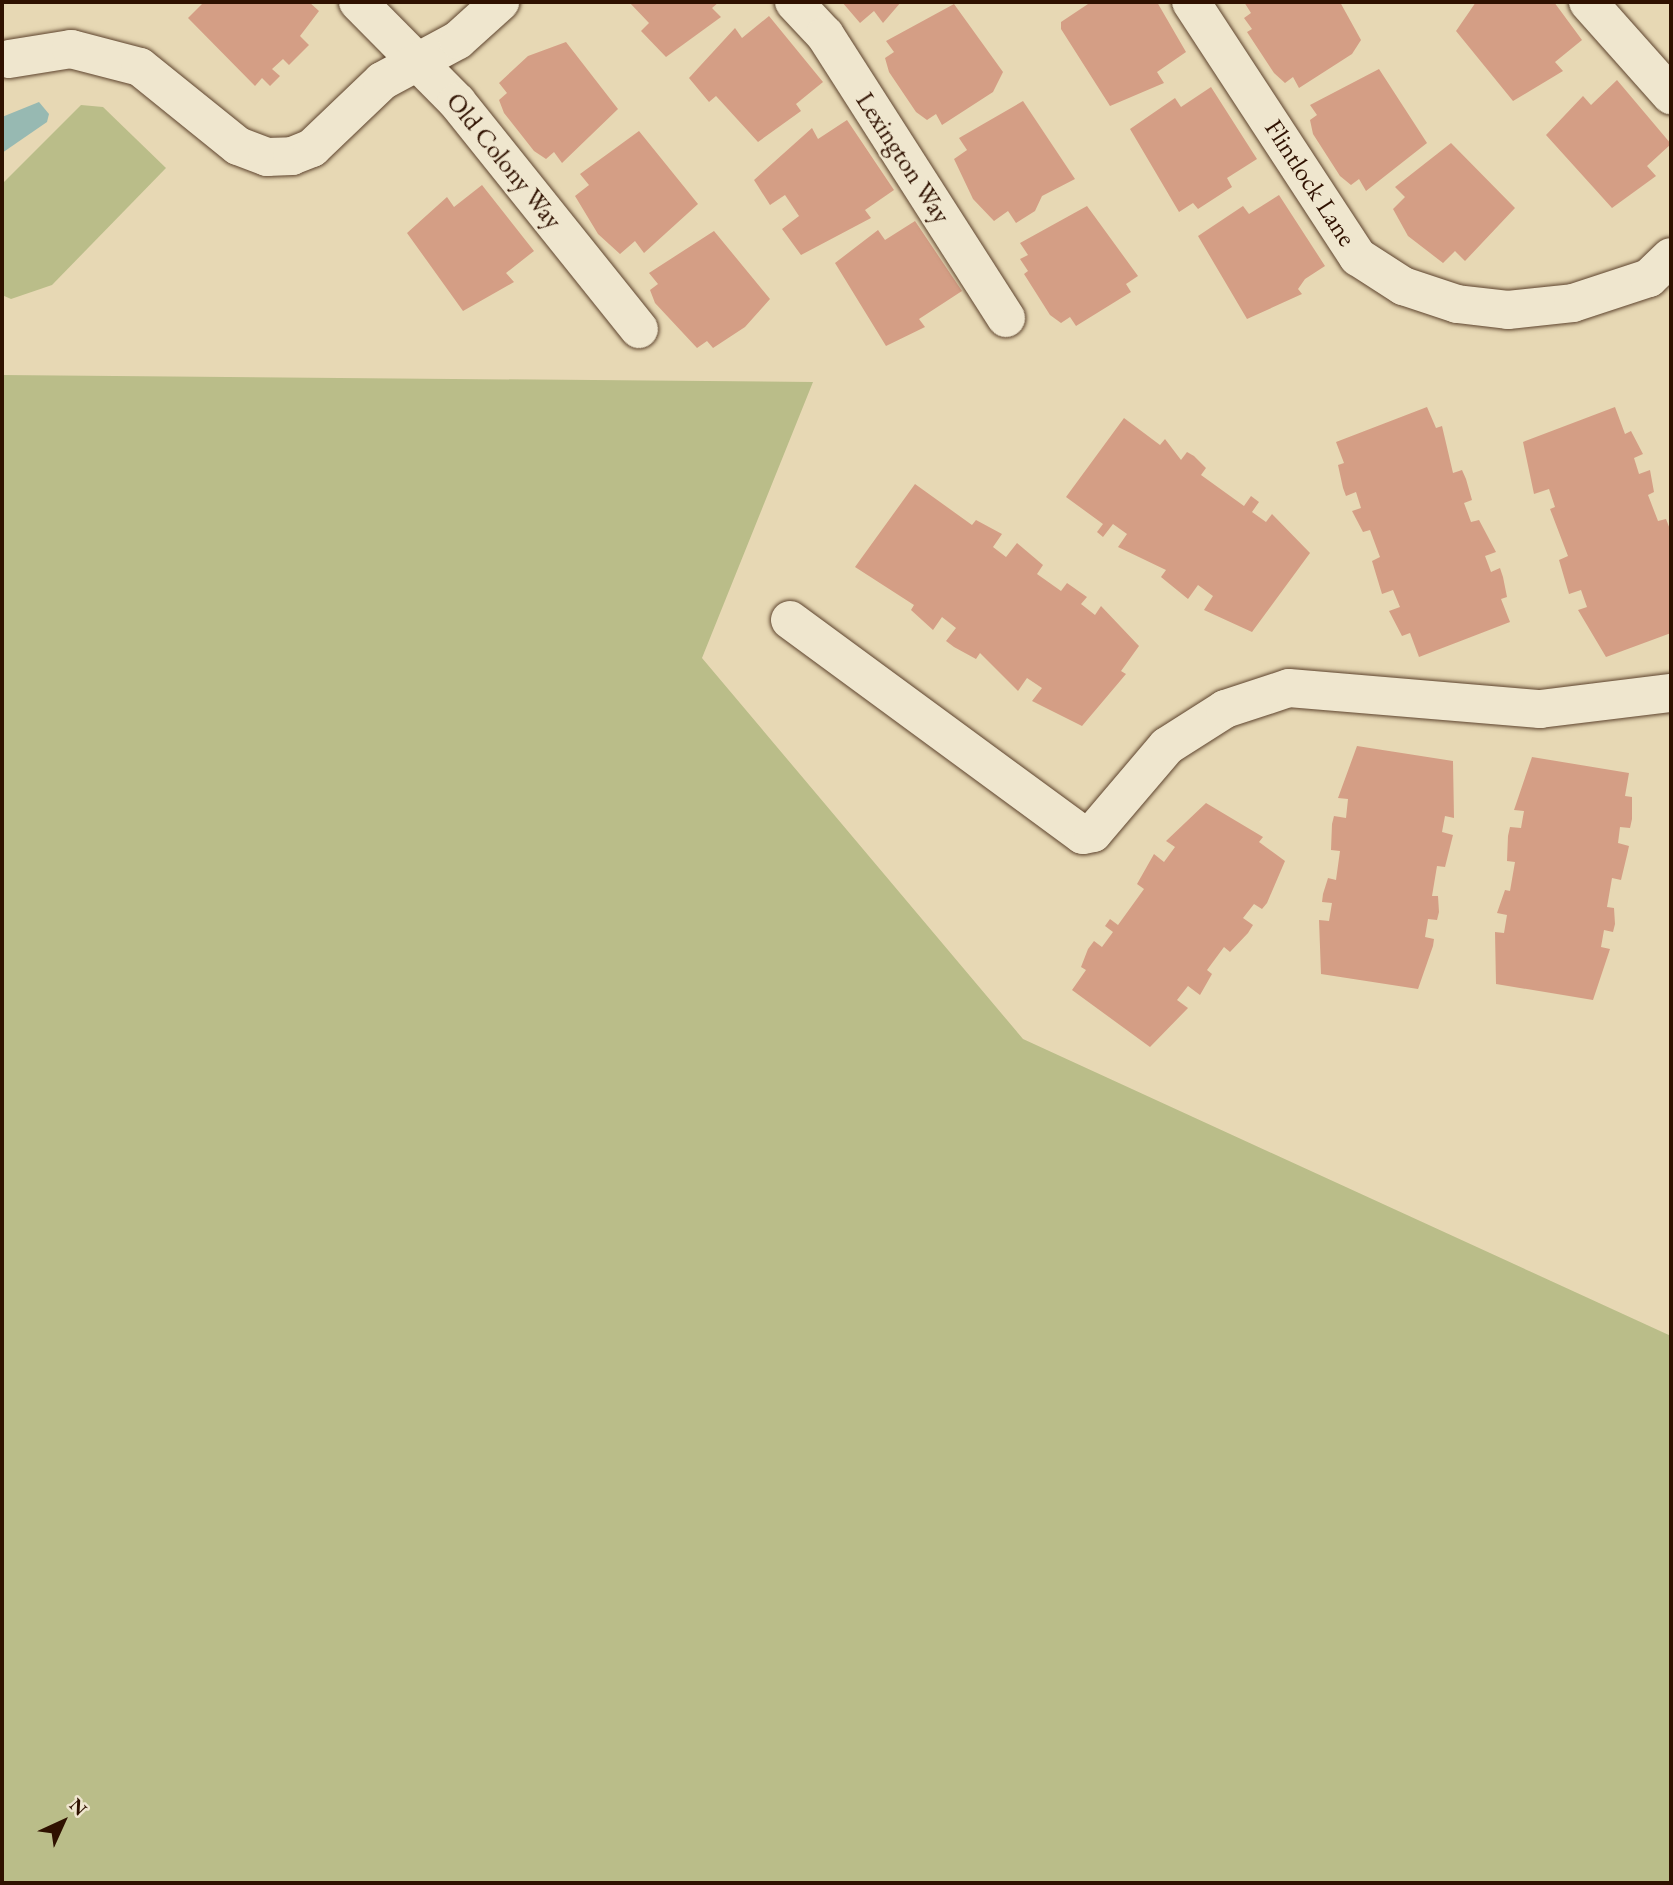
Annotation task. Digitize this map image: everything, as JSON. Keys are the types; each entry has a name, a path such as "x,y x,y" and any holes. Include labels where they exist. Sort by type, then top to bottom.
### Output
{"street":[{"name":"Old Colony Way","path":"358,2 420,62 639,329"},
{"path":"9,59 71,49 140,67 238,146 267,157 312,148 382,81 458,40 500,2"},
{"name":"Lexington Way","path":"794,2 825,35 1006,318"},
{"name":"Flintlock Lane","path":"1191,2 1358,257 1403,286 1457,304 1521,308 1573,303 1649,278 1671,257"},
{"path":"1588,2 1671,96"},
{"path":"790,620 1083,835 1093,833 1167,746 1225,709 1289,688 1539,709 1671,693"}],"green space":[{"path":"81,105 103,107 166,168 52,285 11,299 2,295 2,184"},
{"path":"2,375 813,382 702,658 1023,1039 1671,1336 1671,1883 2,1883"}],"water":[{"path":"39,102 49,114 47,122 2,153 2,117"}],"building":[{"path":"204,2 309,2 319,11 300,36 309,45 289,65 283,59 272,69 280,76 270,86 262,78 255,86 188,18"},
{"path":"629,2 719,2 712,8 721,17 666,57 641,31 649,23"},
{"path":"842,2 901,2 883,23 874,11 860,23"},
{"path":"1091,2 1157,2 1186,52 1157,72 1164,83 1110,106 1061,29 1061,22"},
{"path":"1244,2 1340,2 1361,40 1352,54 1299,88 1293,77 1285,83 1274,73 1247,32 1252,29 1244,18 1251,13"},
{"path":"1476,2 1554,2 1582,40 1555,62 1563,71 1513,101 1456,31"},
{"path":"954,4 1003,72 993,92 942,125 936,114 927,120 916,112 889,72 885,58 894,52 886,41"},
{"path":"769,16 823,82 796,104 801,111 758,142 716,96 709,102 689,78 735,28 742,38"},
{"path":"566,42 618,109 562,163 554,152 546,159 534,151 504,113 499,100 507,93 499,83 528,56"},
{"path":"1379,69 1427,143 1366,191 1359,179 1351,185 1340,176 1313,134 1310,120 1317,115 1310,105"},
{"path":"1617,80 1671,144 1647,166 1656,176 1612,208 1546,135 1583,96 1591,105"},
{"path":"1211,87 1257,159 1227,178 1232,187 1198,209 1193,203 1179,212 1130,129 1175,98 1181,107"},
{"path":"1023,101 1075,179 1042,196 1035,211 1016,223 1008,211 994,221 973,199 954,159 967,150 959,138"},
{"path":"847,120 894,190 865,210 871,218 801,255 782,229 799,216 785,195 770,205 754,180 812,128 818,139"},
{"path":"639,131 698,204 644,253 635,241 620,254 598,234 575,196 589,185 580,174"},
{"path":"1451,143 1515,208 1465,261 1455,251 1443,263 1408,236 1393,209 1405,197 1395,187"},
{"path":"482,185 534,251 506,273 514,282 463,311 407,233 447,197 454,207"},
{"path":"1279,195 1325,266 1305,279 1298,289 1302,294 1247,319 1198,236 1243,206 1249,214"},
{"path":"1087,206 1138,276 1126,284 1131,292 1076,326 1070,317 1061,323 1050,315 1024,274 1028,271 1020,259 1028,255 1020,243"},
{"path":"915,221 962,291 919,319 925,327 886,346 835,263 878,230 885,240"},
{"path":"714,231 770,299 745,327 713,348 707,341 697,348 655,303 650,290 658,284 649,273"},
{"path":"1427,407 1436,428 1442,426 1453,473 1462,470 1466,479 1472,500 1464,503 1471,522 1479,520 1496,552 1485,556 1491,572 1500,568 1507,597 1501,599 1510,622 1419,657 1410,633 1402,636 1389,611 1400,607 1393,590 1382,594 1372,561 1380,557 1370,530 1363,532 1352,511 1361,508 1356,492 1346,496 1338,465 1344,463 1336,442"},
{"path":"1615,407 1625,434 1631,431 1643,454 1634,458 1639,474 1650,470 1654,492 1648,495 1658,521 1666,519 1671,532 1671,633 1606,657 1578,610 1587,607 1581,590 1569,594 1559,560 1568,556 1550,509 1555,507 1549,489 1534,494 1523,442"},
{"path":"1124,418 1160,445 1165,439 1181,460 1187,452 1194,456 1206,468 1201,475 1244,506 1251,496 1259,502 1252,512 1266,522 1272,514 1310,553 1252,632 1204,610 1213,596 1198,585 1188,599 1161,577 1166,570 1118,547 1127,534 1113,524 1103,537 1097,532 1103,524 1066,497"},
{"path":"915,484 972,525 976,520 1002,534 993,547 1006,557 1017,543 1043,565 1037,574 1061,591 1067,583 1087,597 1081,604 1095,615 1101,606 1139,646 1121,671 1126,674 1082,726 1032,701 1042,688 1027,678 1018,691 980,653 976,659 946,641 956,628 942,617 933,630 911,610 914,605 855,567"},
{"path":"1357,746 1453,761 1454,818 1445,816 1442,832 1453,835 1445,867 1437,866 1432,896 1438,896 1439,912 1437,920 1428,919 1425,937 1434,939 1433,946 1418,989 1321,974 1319,920 1329,921 1332,903 1322,902 1323,894 1328,878 1336,880 1340,851 1331,850 1332,824 1334,816 1346,818 1348,799 1338,798"},
{"path":"1532,757 1629,773 1625,796 1632,797 1632,819 1630,828 1620,827 1618,843 1629,846 1621,880 1612,878 1607,907 1614,908 1615,924 1613,932 1604,930 1601,947 1610,949 1593,1000 1496,984 1495,932 1504,933 1507,915 1497,913 1505,890 1510,891 1515,862 1507,861 1508,836 1510,827 1521,828 1524,811 1514,810"},
{"path":"1206,803 1263,837 1259,842 1285,861 1267,903 1262,909 1254,904 1243,918 1253,925 1248,933 1230,952 1224,947 1207,970 1212,974 1200,995 1188,986 1177,1000 1188,1008 1150,1047 1072,990 1086,970 1081,967 1088,949 1094,941 1102,947 1113,932 1105,926 1110,919 1118,925 1144,889 1137,884 1154,854 1164,862 1175,847 1166,841"}]}
